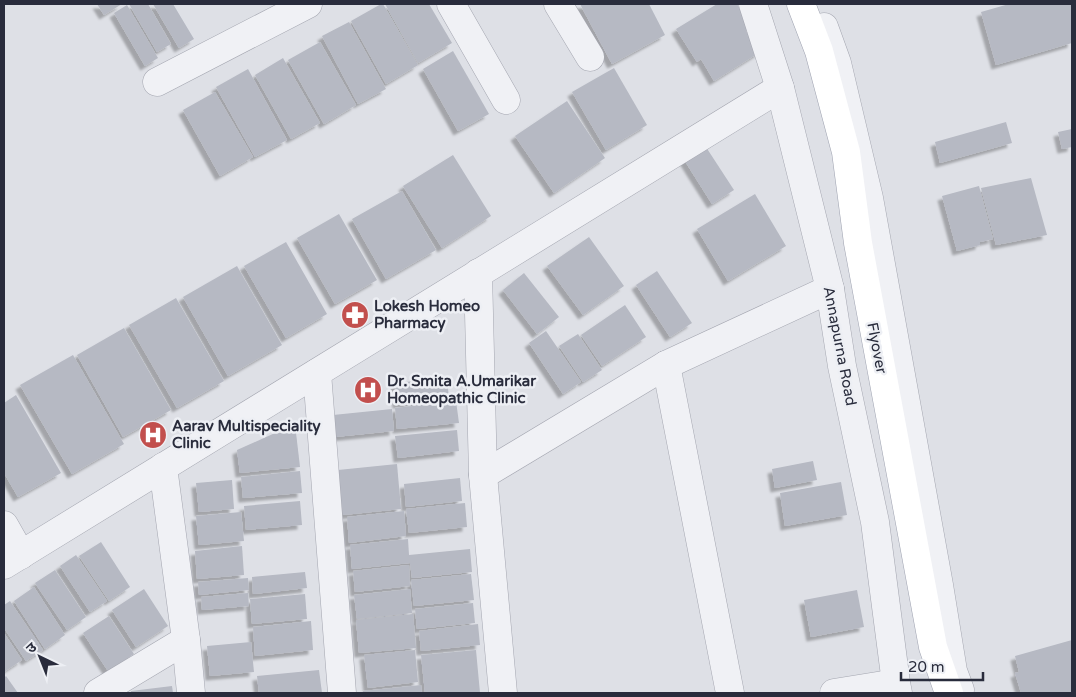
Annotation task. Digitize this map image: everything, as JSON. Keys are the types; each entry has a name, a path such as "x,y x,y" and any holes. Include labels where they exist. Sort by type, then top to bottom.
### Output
{"main road":[{"name":"Flyover","path":"800,4 819,51 846,152 858,243 933,647 949,693"}],"street":[{"path":"156,82 308,4"},
{"path":"451,4 506,100"},
{"path":"558,4 590,57"},
{"name":"Annapurna Road","path":"753,4 780,88 830,290 842,366 876,522 897,688"},
{"path":"815,4 836,63 869,198 953,671 961,693"},
{"path":"4,525 12,560 780,88"},
{"path":"478,273 483,475 503,693"},
{"path":"483,475 666,365 830,290"},
{"path":"666,365 730,693"},
{"path":"317,373 342,693"},
{"path":"163,467 186,640 191,693"},
{"path":"98,693 186,640"},
{"path":"834,693 897,688"}],"building":[{"path":"97,4 122,4 104,15"},
{"path":"129,4 148,4 171,44 157,52"},
{"path":"153,4 173,4 194,39 179,48"},
{"path":"383,4 418,65 386,84 351,21"},
{"path":"385,4 429,4 452,43 418,63"},
{"path":"580,4 649,4 665,35 612,64"},
{"path":"717,4 737,4 752,28 746,31 760,52 714,81 701,59 697,62 676,29"},
{"path":"1009,4 1072,4 1072,43 996,65 981,12"},
{"path":"127,5 158,58 145,66 114,13"},
{"path":"349,22 386,89 358,104 322,36"},
{"path":"320,42 356,105 324,124 288,60"},
{"path":"453,51 489,114 458,131 423,69"},
{"path":"283,58 320,123 291,139 255,75"},
{"path":"614,68 647,125 606,150 572,92"},
{"path":"248,69 287,140 255,157 216,87"},
{"path":"215,92 253,157 220,176 183,110"},
{"path":"567,101 605,158 554,193 515,136"},
{"path":"1006,122 1012,143 940,163 935,142"},
{"path":"1072,129 1072,147 1062,149 1058,132"},
{"path":"704,144 734,190 712,204 683,158"},
{"path":"453,155 491,216 442,248 403,186"},
{"path":"1031,178 1047,235 996,245 981,188"},
{"path":"979,186 993,239 980,242 980,245 957,251 942,196"},
{"path":"402,191 436,250 386,279 352,219"},
{"path":"755,194 786,246 728,281 697,229"},
{"path":"339,214 377,280 335,304 297,238"},
{"path":"589,237 624,286 583,315 547,266"},
{"path":"286,242 327,314 286,338 244,266"},
{"path":"237,266 282,345 228,376 183,297"},
{"path":"657,271 692,323 670,337 636,285"},
{"path":"524,273 559,317 537,334 503,290"},
{"path":"176,298 224,381 177,408 129,325"},
{"path":"625,305 646,337 602,366 581,335"},
{"path":"124,328 171,410 123,437 77,355"},
{"path":"546,331 581,382 563,394 529,343"},
{"path":"578,334 602,370 583,382 559,346"},
{"path":"73,355 124,444 72,474 20,385"},
{"path":"447,378 449,399 397,404 395,383"},
{"path":"16,395 61,473 18,497 4,473 4,403"},
{"path":"456,401 459,423 397,429 395,408"},
{"path":"392,409 394,431 335,437 333,415"},
{"path":"295,424 300,467 240,473 237,450"},
{"path":"457,430 459,451 398,458 395,436"},
{"path":"813,461 817,480 775,488 772,469"},
{"path":"397,464 401,509 343,515 338,470"},
{"path":"300,471 302,493 243,498 241,477"},
{"path":"460,478 462,501 406,507 404,484"},
{"path":"232,480 234,509 199,512 196,483"},
{"path":"841,482 847,515 785,526 780,493"},
{"path":"300,501 302,525 246,530 244,506"},
{"path":"465,503 467,527 409,533 406,509"},
{"path":"404,511 406,536 349,543 347,517"},
{"path":"241,512 244,541 199,545 196,516"},
{"path":"408,539 409,555 470,549 472,572 412,578 410,563 352,569 350,545"},
{"path":"101,542 130,587 109,601 79,556"},
{"path":"242,546 244,575 197,579 195,551"},
{"path":"76,555 107,601 90,612 60,566"},
{"path":"409,565 410,586 355,592 353,571"},
{"path":"55,570 86,617 67,630 35,583"},
{"path":"305,572 307,588 253,594 252,577"},
{"path":"471,574 474,600 414,606 411,580"},
{"path":"248,578 249,590 199,595 198,582"},
{"path":"34,587 65,635 45,649 14,601"},
{"path":"144,589 168,626 136,647 112,610"},
{"path":"410,589 412,613 357,619 354,595"},
{"path":"857,590 864,627 811,637 804,600"},
{"path":"248,593 249,606 202,610 201,597"},
{"path":"305,594 307,619 252,624 250,599"},
{"path":"10,601 43,650 26,661 4,628 4,605"},
{"path":"473,603 475,623 417,629 415,609"},
{"path":"413,614 416,648 359,653 356,620"},
{"path":"109,616 134,654 108,671 83,633"},
{"path":"311,621 313,650 255,656 253,627"},
{"path":"478,624 480,645 421,651 419,631"},
{"path":"4,633 22,660 4,672"},
{"path":"1072,640 1072,693 1021,693 1015,673 1019,672 1015,656"},
{"path":"251,642 254,672 210,676 207,646"},
{"path":"415,650 418,682 368,688 364,655"},
{"path":"476,650 480,693 425,693 421,655"},
{"path":"319,670 322,693 259,693 257,676"},
{"path":"6,676 18,693 4,693 4,678"},
{"path":"421,685 422,693 363,693 363,691"},
{"path":"172,686 173,693 131,693 131,691"}],"place":[{"name":"Lokesh Homeo Pharmacy","path":"355,315"},
{"name":"Dr. Smita A.Umarikar Homeopathic Clinic","path":"368,390"},
{"name":"Aarav Multispeciality Clinic","path":"153,435"}]}
